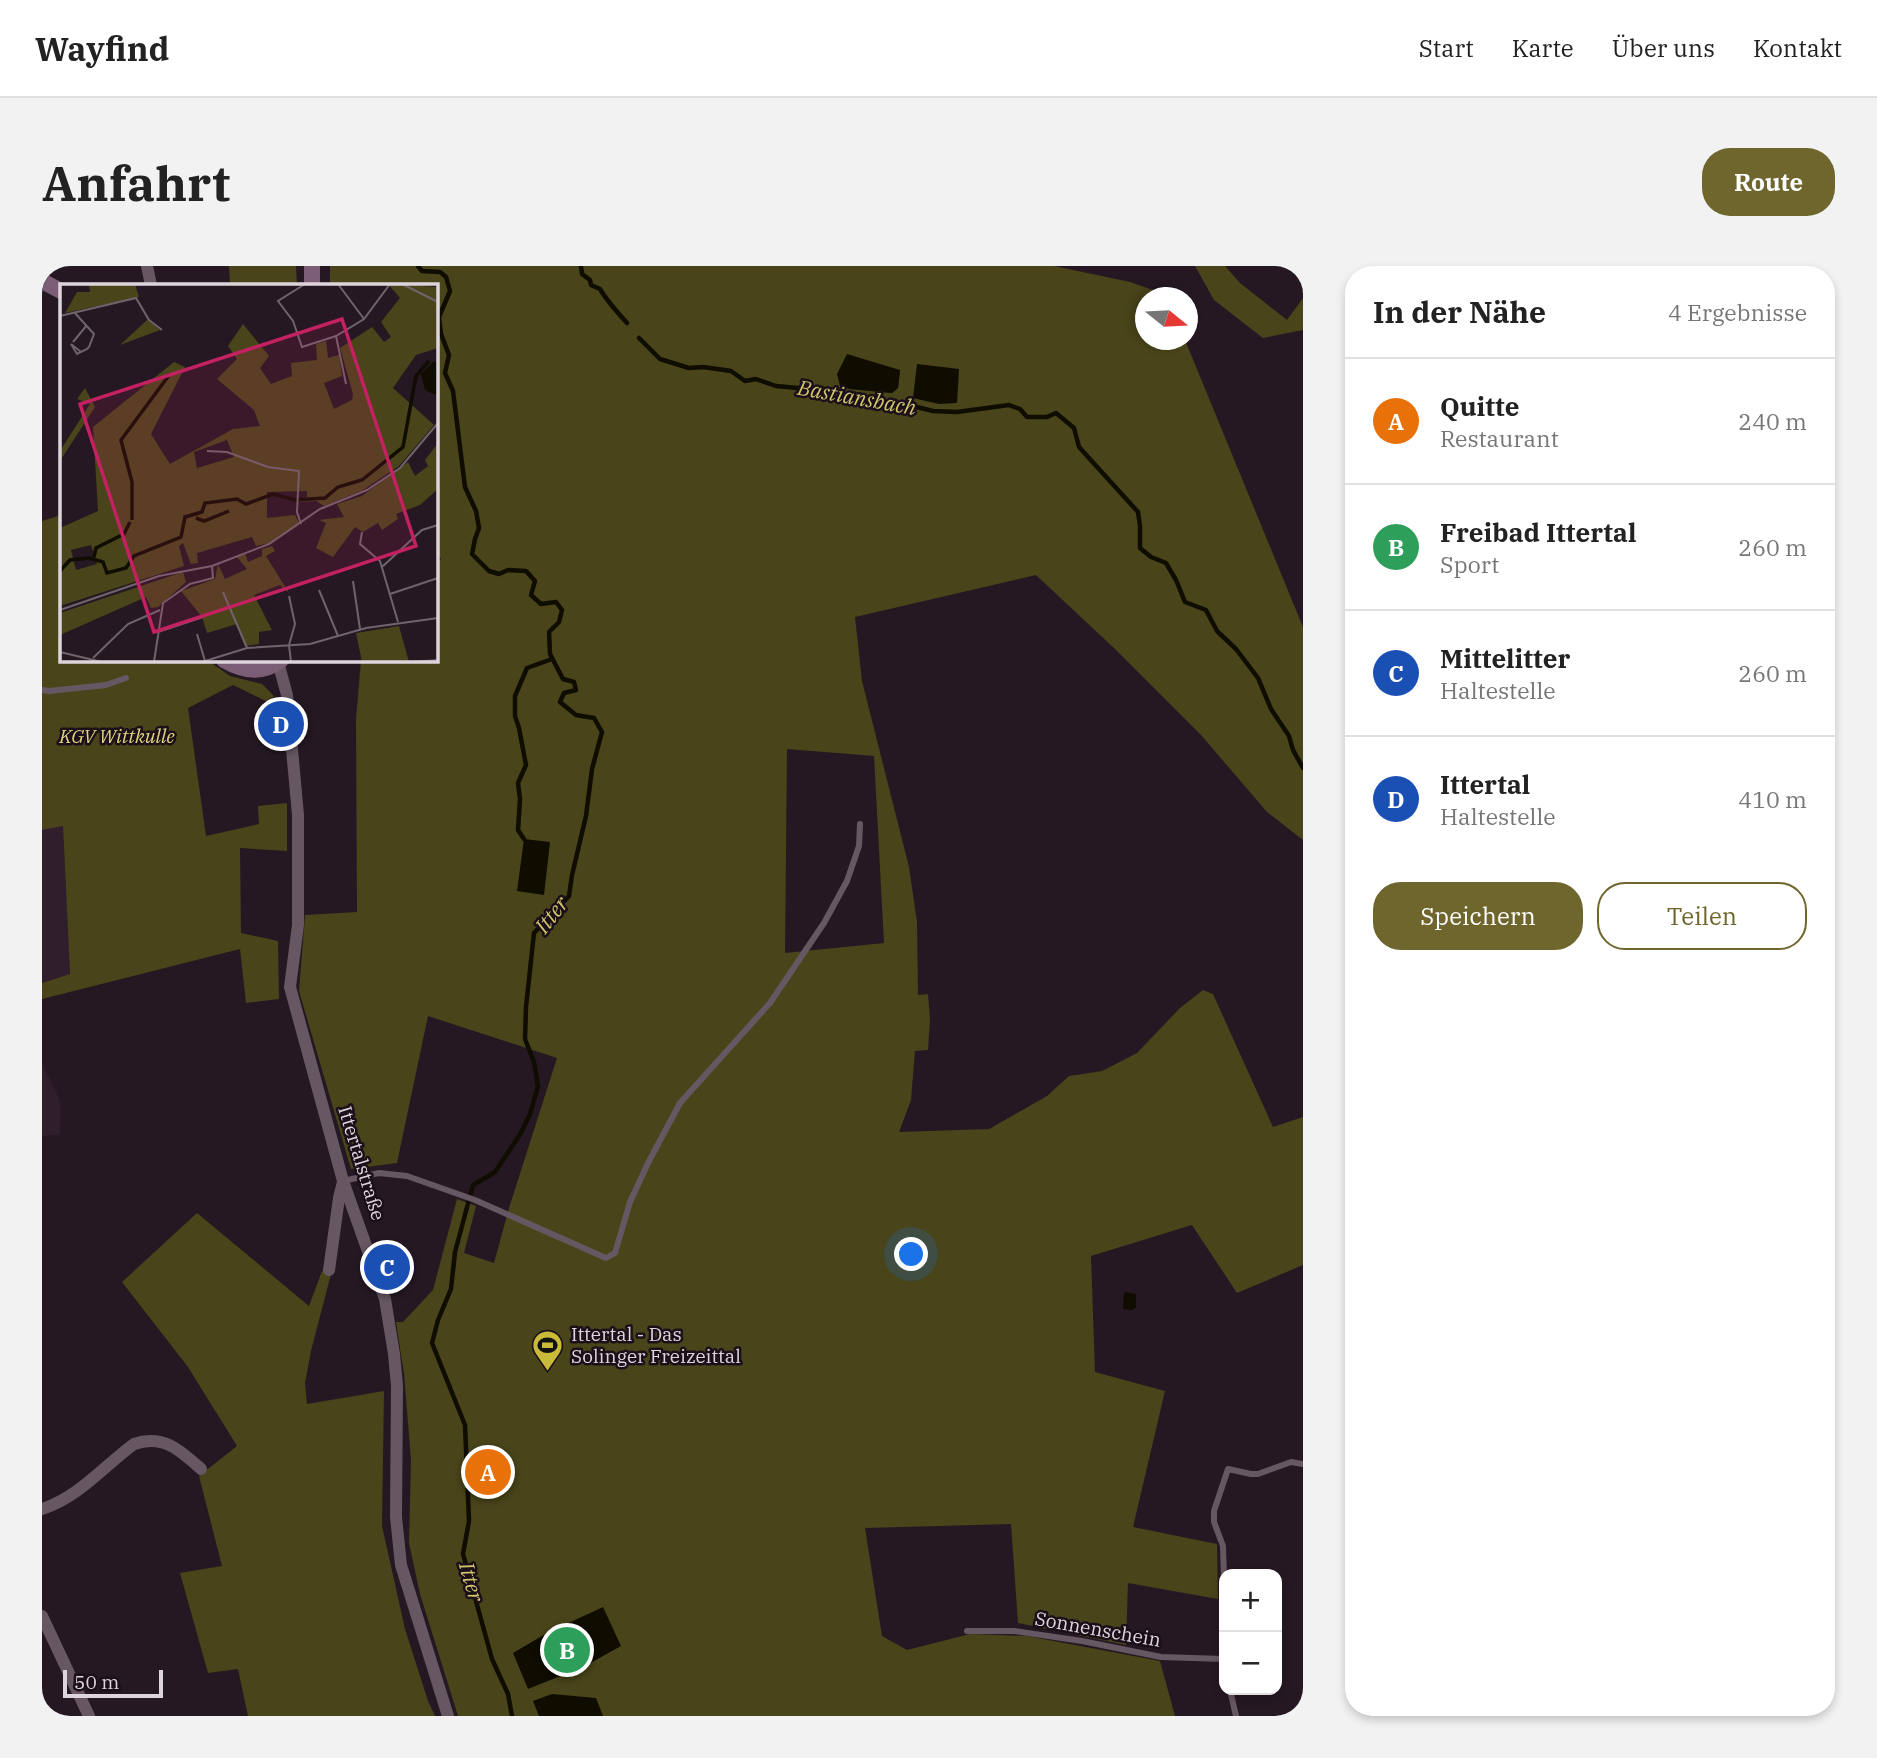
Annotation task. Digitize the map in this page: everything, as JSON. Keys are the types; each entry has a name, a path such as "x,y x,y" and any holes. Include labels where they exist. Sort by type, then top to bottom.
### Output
{"main road":[{"path":"312,266 312,284"},
{"path":"42,281 60,290"},
{"path":"228,662 244,670 261,670 278,662"}],"street":[{"path":"148,266 151,284"},
{"name":"Ittertalstraße","path":"279,662 287,700 298,815 298,925 290,986 343,1181 385,1299 397,1386 396,1517 401,1564 448,1716"},
{"path":"329,1270 343,1181"},
{"path":"42,1509 74,1494 115,1458 134,1444 146,1440 156,1440 174,1447 201,1469"},
{"path":"42,1616 89,1716"}],"lane":[{"path":"42,690 104,685 127,678"},
{"path":"343,1181 379,1173 407,1176 475,1200 606,1258 615,1253 630,1202 680,1103 770,1003 824,923 847,881 859,846 860,824"},
{"path":"1224,1569 1223,1546 1214,1522 1214,1511 1228,1469 1258,1474 1291,1462 1303,1464"},
{"name":"Sonnenschein","path":"967,1631 1014,1631 1161,1657 1219,1659"},
{"path":"1231,1695 1236,1716"}],"shaded area":[{"path":"847,354 900,370 898,388 892,393 840,386 837,374"},
{"path":"917,364 959,369 957,403 939,404 913,398"},
{"path":"63,826 70,974 42,983 42,829"},
{"path":"524,839 550,842 544,895 517,891"},
{"path":"42,1064 61,1103 60,1134 42,1136"},
{"path":"1126,1292 1136,1294 1136,1307 1133,1310 1123,1309"},
{"path":"603,1607 621,1646 585,1666 528,1689 513,1653 547,1633"},
{"path":"552,1694 596,1698 603,1716 539,1716 533,1701"}],"green space":[{"path":"229,266 296,266 297,284 230,284"},
{"path":"330,266 1054,266 1144,287 1135,287 1135,350 1189,350 1303,627 1303,840 1267,812 1201,735 1036,575 855,617 862,681 909,867 917,922 918,995 928,994 928,1050 915,1051 911,1100 899,1132 989,1129 1047,1096 1069,1076 1102,1071 1137,1053 1180,1008 1203,990 1213,994 1273,1127 1303,1117 1303,1265 1237,1293 1192,1225 1091,1256 1095,1372 1165,1391 1133,1527 1217,1544 1218,1599 1128,1583 1126,1645 1018,1623 1011,1524 865,1528 882,1636 907,1650 970,1634 1027,1636 1160,1661 1175,1716 458,1716 420,1594 409,1543 411,1460 404,1374 396,1322 403,1322 433,1290 457,1199 476,1206 464,1253 494,1263 557,1058 428,1016 397,1163 351,1169 299,991 305,915 357,912 356,719 361,662 438,662 438,560 441,560 438,552 438,284 330,284","holes":["900,370 898,388 892,393 850,389 840,386","787,749 874,756 884,943 785,953"]},
{"path":"1195,266 1225,266 1240,283 1287,320 1303,298 1303,330 1263,338 1214,300"},
{"name":"KGV Wittkulle","path":"60,515 60,662 210,662 230,676 262,684 274,696 270,703 233,685 188,708 206,836 259,824 258,806 287,803 287,851 240,848 241,933 278,941 279,999 246,1003 240,949 42,999 42,983 70,974 63,826 42,830 42,521"},
{"path":"197,1213 309,1306 322,1271 331,1274 305,1383 307,1404 384,1391 382,1526 405,1629 435,1716 248,1716 238,1669 208,1673 180,1573 222,1566 199,1476 237,1446 188,1367 122,1282"}],"waterway":[{"name":"Itter","path":"418,266 422,271 440,272 446,277 450,291 439,317 441,334 449,355 445,373 453,391 465,487 476,511 479,528 472,554 489,571 499,574 508,570 526,571 535,581 531,595 541,604 556,602 562,610 559,622 549,632 550,654 563,679 574,682 576,690 564,693 560,702 576,715 594,718 602,732 592,769 586,816 569,896 534,933 525,1039 534,1062 538,1086 521,1133 495,1172 473,1185 455,1252 451,1289 432,1343 465,1425 469,1521 463,1554 492,1659 508,1694 512,1716"},
{"name":"Bastiansbach","path":"581,266 582,274 590,280 591,285 600,289 627,323"},
{"name":"Bastiansbach","path":"639,338 660,359 689,368 731,371 745,381 756,379 776,386 809,389 828,398 904,404 933,411 957,412 1009,405 1020,409 1027,417 1047,417 1056,413 1074,428 1079,447 1138,512 1140,548 1151,557 1166,563 1185,602 1206,610 1217,631 1236,649 1258,678 1271,709 1289,736 1303,768"},
{"path":"524,839 518,830 518,783 526,765 515,716 515,696 527,668 552,659"}],"place":[{"name":"Ittertal","path":"281,724"},
{"name":"Mittelitter","path":"387,1267"},
{"name":"Ittertal - Das Solinger Freizeittal","path":"548,1372"},
{"name":"Quitte","path":"488,1472"},
{"name":"Freibad Ittertal","path":"567,1650"}]}
